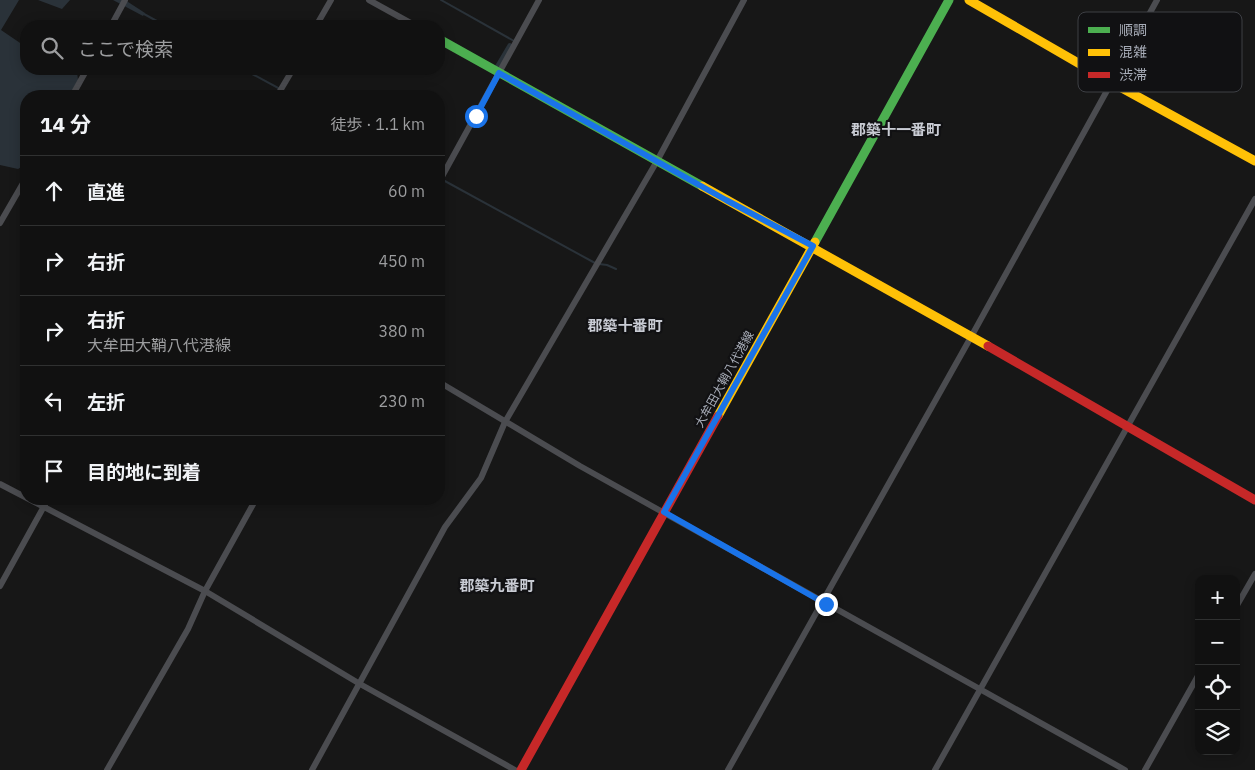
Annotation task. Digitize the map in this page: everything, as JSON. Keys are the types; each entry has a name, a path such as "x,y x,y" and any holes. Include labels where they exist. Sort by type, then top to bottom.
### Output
{"main road":[{"name":"大牟田大鞘八代港線","path":"521,770 949,0"},
{"path":"969,0 1078,63"},
{"path":"445,42 500,70 726,200 813,246 1127,429 1255,500"},
{"path":"1129,92 1255,161"}],"street":[{"path":"319,20 331,0"},
{"path":"369,0 405,20"},
{"path":"445,171 539,0"},
{"path":"312,770 445,527 480,478 505,422 658,161 744,0"},
{"path":"1150,12 1157,0"},
{"path":"114,20 124,3"},
{"path":"75,90 84,75"},
{"path":"281,90 290,75"},
{"path":"728,770 971,337 1106,92"},
{"path":"0,223 20,188"},
{"path":"935,770 1255,199"},
{"path":"445,386 505,422 664,512 1126,770"},
{"path":"0,484 20,495"},
{"path":"37,505 205,591 360,684 515,770"},
{"path":"0,586 44,505"},
{"path":"107,770 188,629 205,591 253,505"},
{"path":"1240,600 1255,574"},
{"path":"1145,770 1195,681"}],"shaded area":[{"path":"0,0 19,0 1,30 20,43 20,75 77,75 78,80 72,90 20,90 20,168 18,169 0,165"},
{"path":"38,0 70,0 62,9"},
{"path":"113,0 125,0 145,13 143,16"}],"waterway":[{"path":"441,0 514,41"},
{"path":"144,14 155,20"},
{"path":"497,68 510,46"},
{"path":"254,75 282,90"},
{"path":"445,181 595,263"},
{"path":"599,264 616,269"}],"traffic: fast":[{"path":"815,242 949,0"},
{"path":"445,42 702,186"}],"traffic: slow":[{"path":"969,0 1078,63"},
{"path":"1129,92 1255,161"},
{"path":"702,186 988,346"},
{"path":"718,416 815,242"}],"traffic: jam":[{"path":"988,346 1255,500"},
{"path":"521,770 718,416"}],"district":[{"name":"郡築十一番町","path":"896,129"},
{"name":"郡築十番町","path":"625,325"},
{"name":"郡築九番町","path":"497,585"}],"route":[{"path":"476,116 499,73 726,200 813,246 664,512 826,604"}]}
